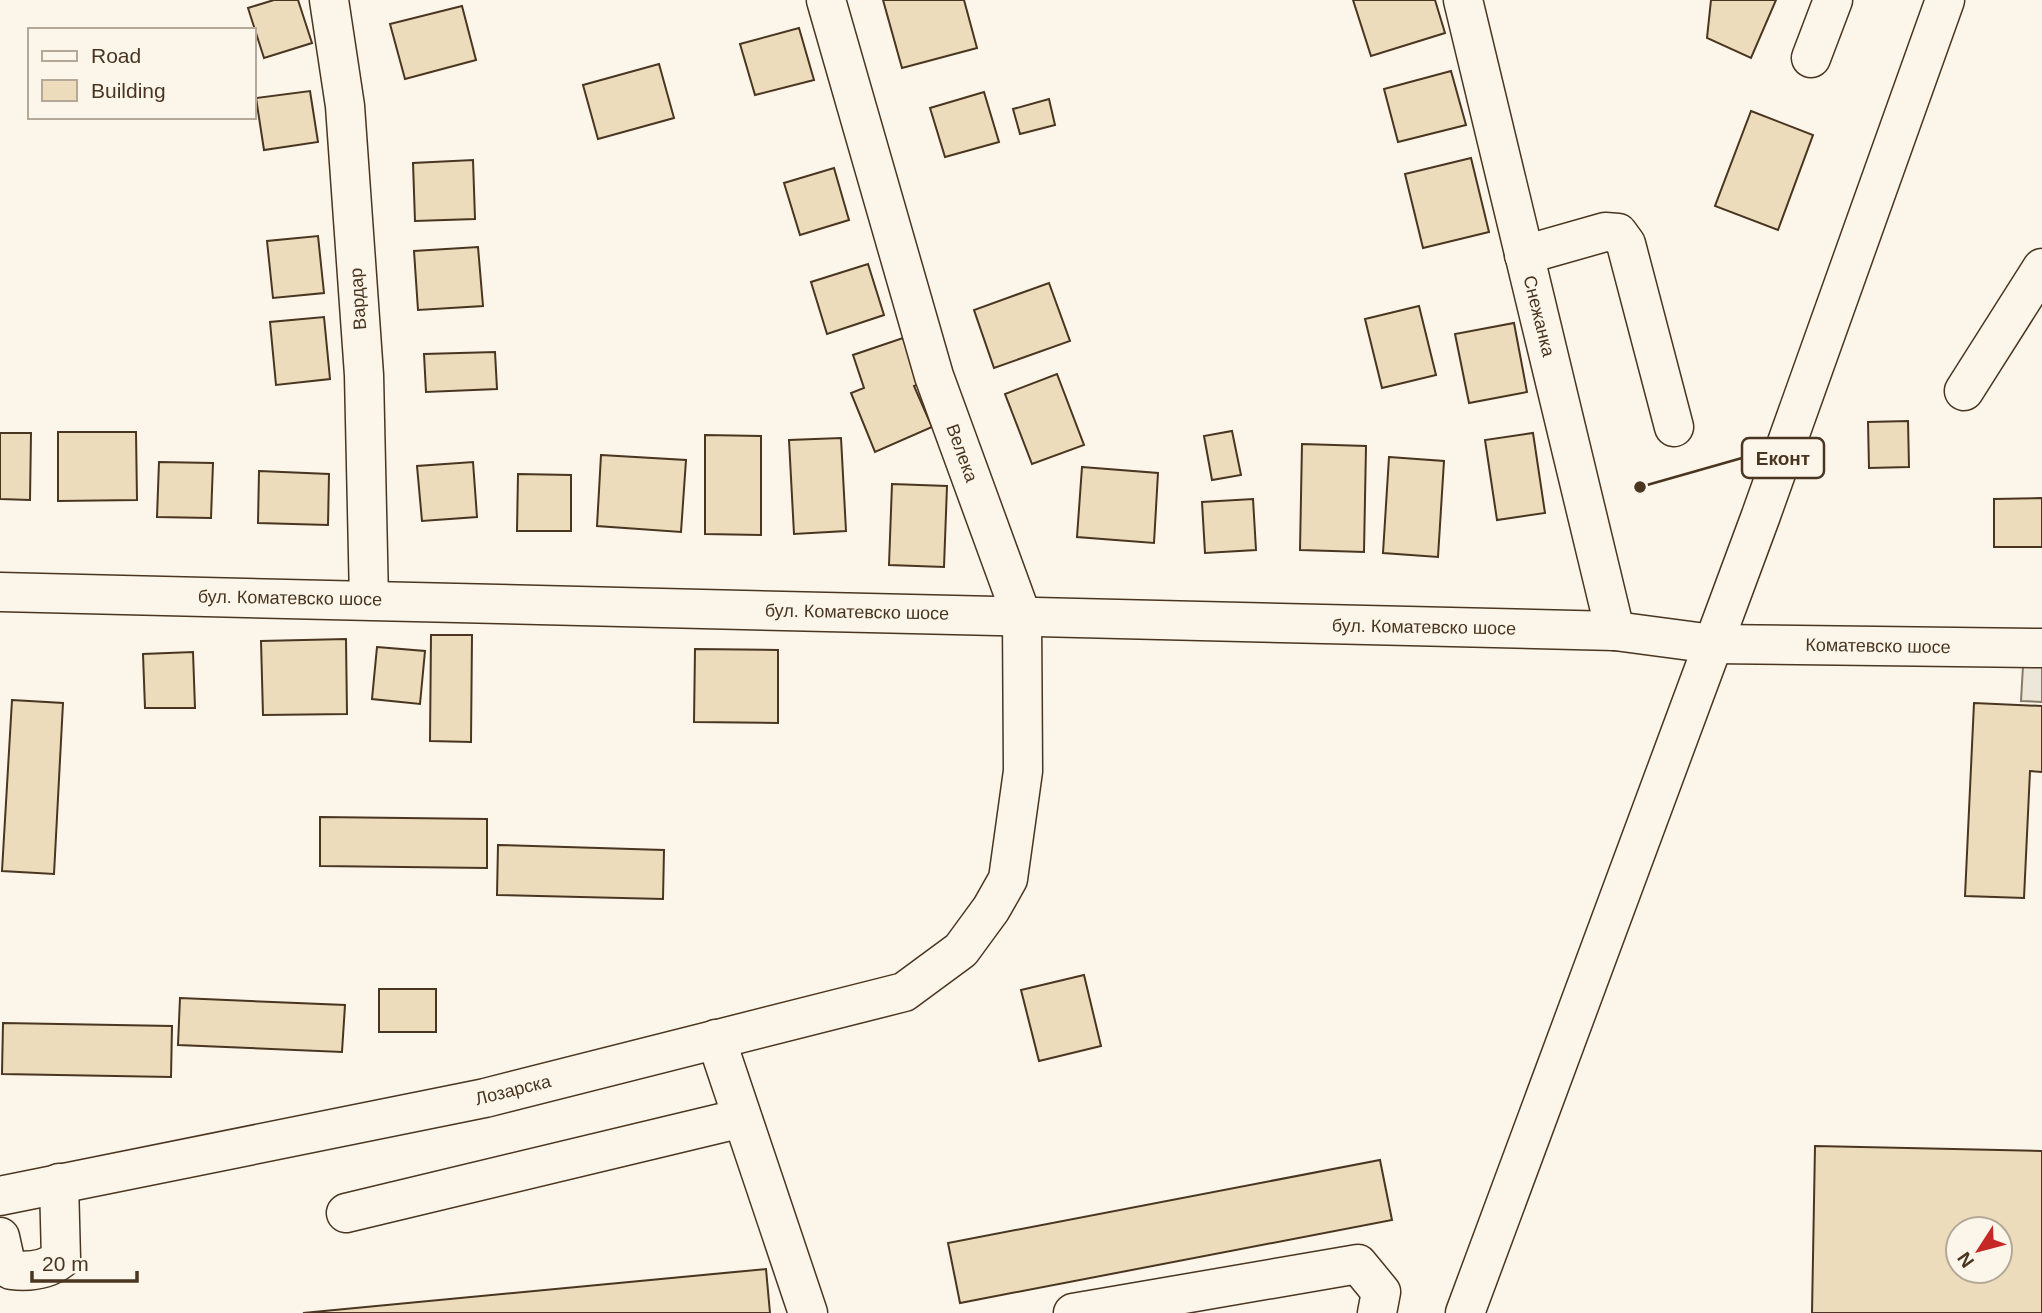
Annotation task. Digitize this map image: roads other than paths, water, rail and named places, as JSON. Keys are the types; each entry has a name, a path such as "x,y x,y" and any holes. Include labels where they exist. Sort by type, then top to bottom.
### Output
{"street":[{"name":"Вардар","path":"329,0 345,106 362,348 369,600"},
{"name":"Велека","path":"827,0 934,376 1022,617 1023,771 1008,879 991,909"},
{"name":"Снежанка","path":"1463,0 1615,631"},
{"path":"1811,58 1833,0"},
{"path":"1465,1313 1713,644 1945,0"},
{"path":"1524,256 1605,232 1618,233 1626,244 1674,428"},
{"path":"1965,391 2042,268"},
{"name":"бул. Коматевско шосе","path":"0,592 1615,631 1713,644"},
{"name":"Коматевско шосе","path":"1713,644 2042,648"},
{"name":"Лозарска","path":"0,1196 485,1098 904,992 961,950 991,909"},
{"path":"716,1039 808,1313"},
{"path":"345,1213 742,1118"},
{"path":"0,1237 6,1264 11,1270 45,1269 61,1259 59,1183"},
{"path":"1073,1313 1358,1264 1381,1292 1377,1313"}],"place":[{"name":"Еконт","path":"1640,487"}]}
